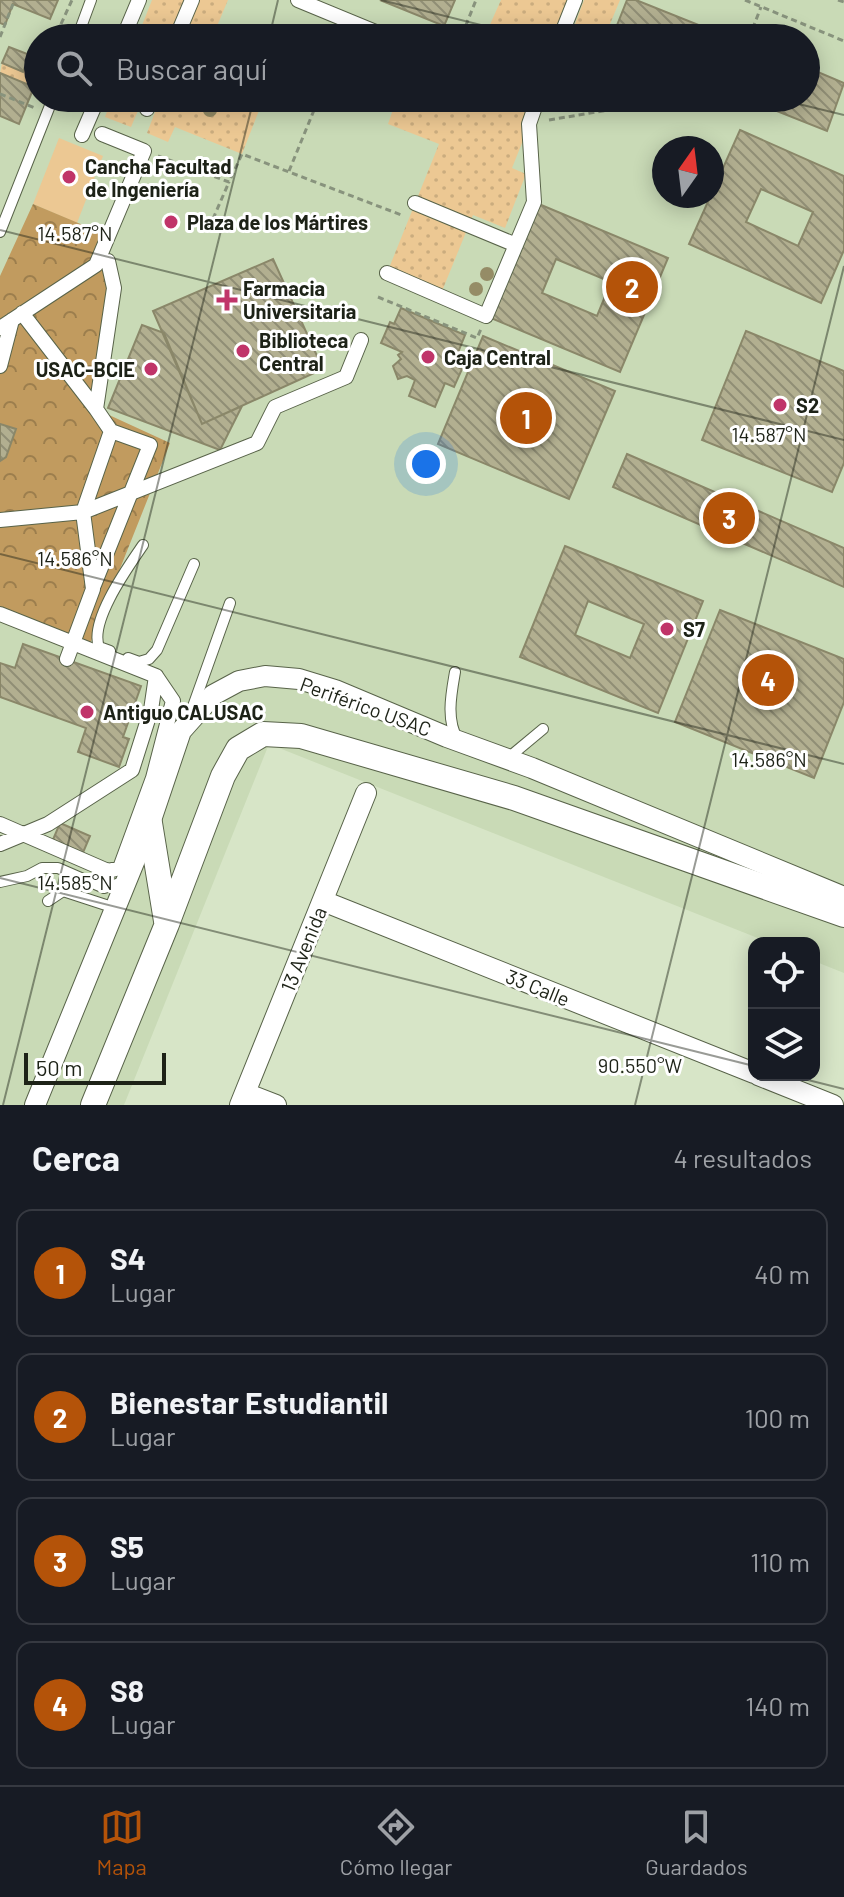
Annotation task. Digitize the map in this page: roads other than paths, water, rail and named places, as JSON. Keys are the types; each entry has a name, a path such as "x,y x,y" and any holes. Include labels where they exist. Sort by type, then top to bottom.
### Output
{"street":[{"path":"129,24 139,0"},
{"path":"182,24 192,0"},
{"path":"298,0 356,24"},
{"path":"566,24 575,0"},
{"path":"82,135 92,112"},
{"path":"387,273 486,316 534,202 529,124 533,112"},
{"path":"0,366 12,321 96,265 130,172 144,151 102,134"},
{"path":"415,203 516,245"},
{"path":"96,409 114,288 108,261"},
{"path":"12,321 96,409 111,431 150,445 67,659"},
{"path":"0,520 83,512 257,443 275,407 346,377 361,340"},
{"path":"93,589 83,512 111,431"},
{"path":"0,614 156,676 173,701 153,778 120,868 108,871 0,824"},
{"path":"0,844 48,824 132,770 151,710 156,676"},
{"name":"Periférico USAC","path":"35,1105 150,823 181,731 213,695 239,681 265,676 299,679 335,690 844,897"},
{"path":"93,1105 223,776 238,749 263,734 301,736 514,798 844,915"},
{"name":"13 Avenida","path":"243,1099 366,793"},
{"path":"150,823 167,924"},
{"name":"33 Calle","path":"323,901 748,1071"},
{"name":"33 Calle","path":"773,1081 833,1105"},
{"path":"243,1099 276,1105"}],"lane":[{"path":"82,24 91,0"},
{"path":"0,232 47,112"},
{"path":"143,545 114,589 96,638 99,647 139,662 149,659 157,650 194,564"},
{"path":"186,725 230,603"},
{"path":"455,672 451,696 452,727 459,741"},
{"path":"507,759 543,729"},
{"path":"0,882 27,876 42,868 58,868 104,888 126,879"},
{"path":"48,901 63,891 115,908"}],"place":[{"name":"Cancha Facultad de Ingeniería","path":"69,177"},
{"name":"Plaza de los Mártires","path":"171,222"},
{"name":"Bienestar Estudiantil","path":"632,287"},
{"name":"Farmacia Universitaria","path":"227,300"},
{"name":"Biblioteca Central","path":"243,351"},
{"name":"Caja Central","path":"428,357"},
{"name":"USAC-BCIE","path":"151,369"},
{"name":"S2","path":"780,405"},
{"name":"S4","path":"526,418"},
{"name":"S5","path":"729,518"},
{"name":"S7","path":"667,629"},
{"name":"S8","path":"768,680"},
{"name":"Antiguo CALUSAC","path":"87,712"}]}
